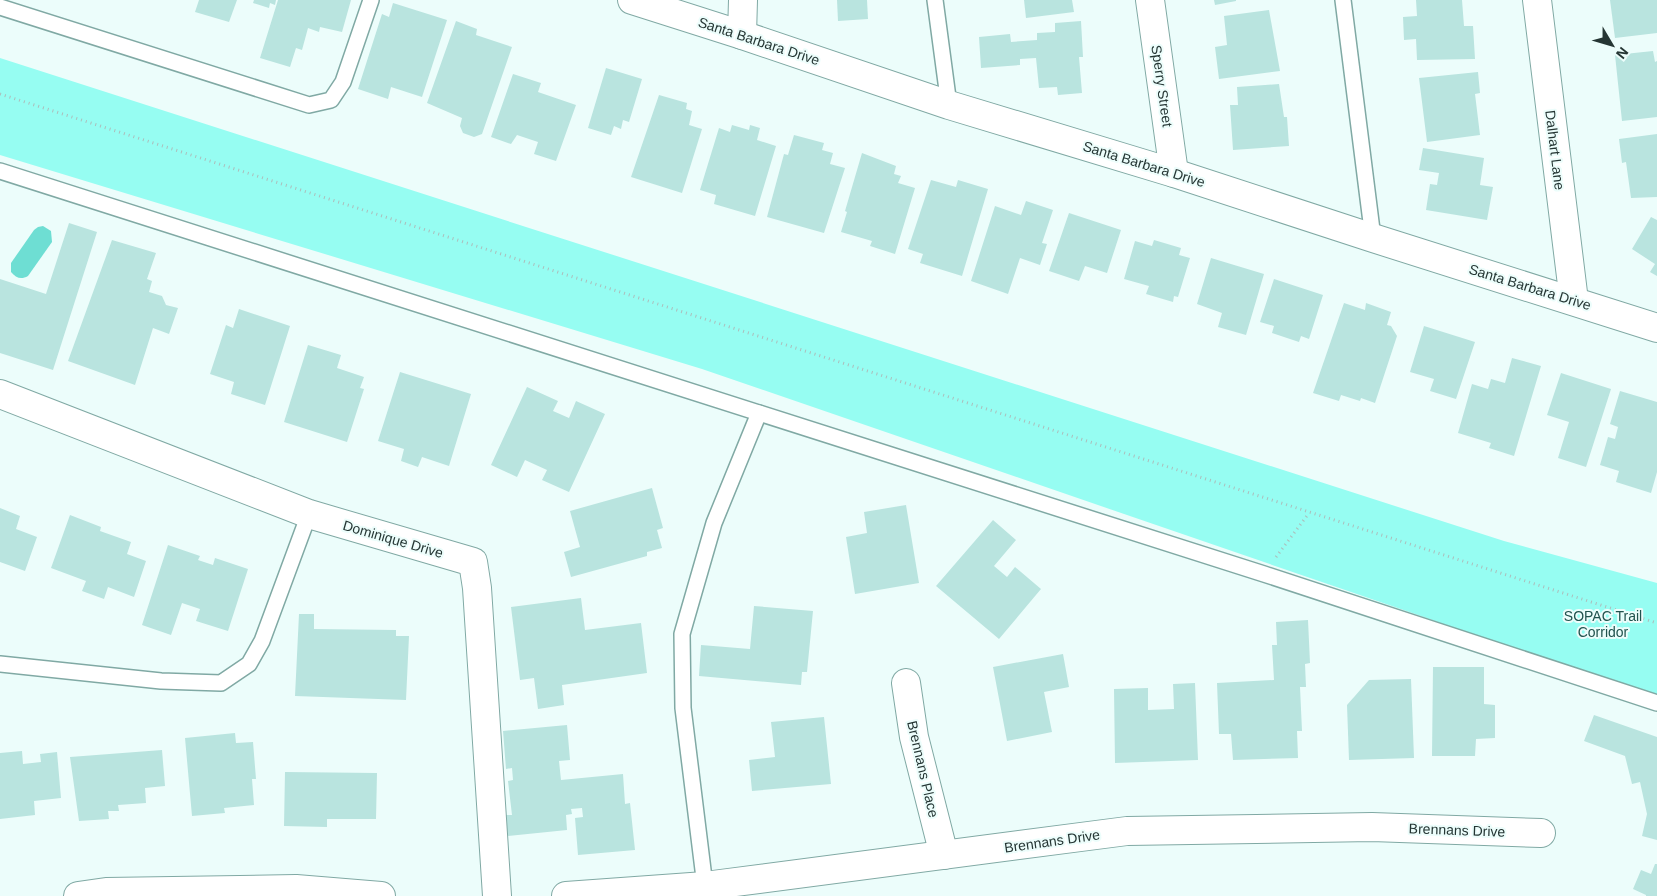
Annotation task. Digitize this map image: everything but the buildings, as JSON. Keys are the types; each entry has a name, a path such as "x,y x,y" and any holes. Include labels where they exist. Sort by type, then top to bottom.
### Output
{"street":[{"name":"Santa Barbara Drive","path":"632,0 949,105 1174,173 1657,328"},
{"path":"742,35 743,0"},
{"name":"Sperry Street","path":"1150,0 1174,173"},
{"name":"Dalhart Lane","path":"1537,0 1574,301"},
{"name":"Dominique Drive","path":"0,394 310,514 473,562 477,588 497,896"},
{"name":"Brennans Place","path":"906,683 914,737 944,855"},
{"name":"Brennans Drive","path":"566,896 705,886 1127,831 1372,827 1541,833"},
{"path":"78,896 106,892 297,893 381,896"}],"lane":[{"path":"0,7 309,105 330,100 343,82 371,0"},
{"path":"934,0 949,105"},
{"path":"1343,0 1373,238"},
{"path":"0,170 1264,574 1657,703"},
{"path":"705,886 683,708 682,634 714,523 760,413"},
{"path":"0,664 161,681 222,683 249,664 262,641 310,514"}],"path":[{"path":"0,94 1657,623"},
{"path":"1264,574 1309,513"}],"green space":[{"name":"SOPAC Trail Corridor","path":"0,58 1504,541 1657,583 1657,700 1421,616 702,369 0,155"}],"shaded area":[{"path":"43,226 51,231 52,242 28,276 23,278 17,277 11,272 11,263 34,230"}]}
